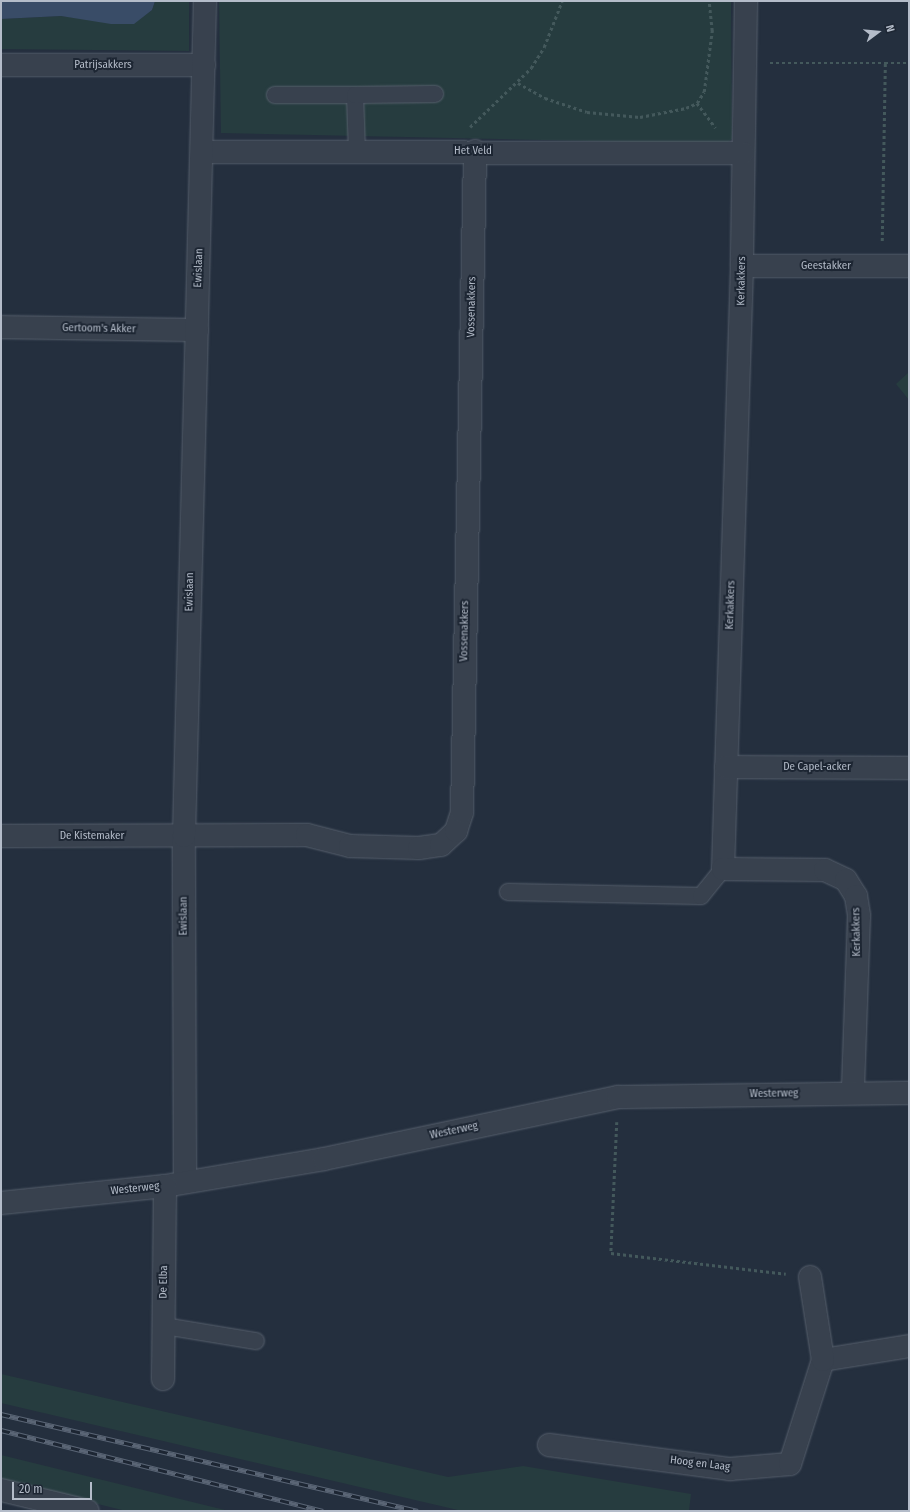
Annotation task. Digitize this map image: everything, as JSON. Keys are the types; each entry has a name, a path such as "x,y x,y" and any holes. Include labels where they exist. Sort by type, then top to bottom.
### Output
{"street":[{"name":"Ewislaan","path":"175,1184 205,1"},
{"name":"Kerkakkers","path":"746,1 742,266 723,869 825,870 846,880 856,896 859,916 853,1092"},
{"name":"Patrijsakkers","path":"1,65 204,65"},
{"name":"Het Veld","path":"202,152 475,151 743,153"},
{"name":"Vossenakkers","path":"184,836 307,835 350,846 419,848 441,845 456,831 462,812 475,151"},
{"name":"Geestakker","path":"742,266 909,266"},
{"name":"Gertoom's Akker","path":"1,327 197,330"},
{"name":"De Capel-acker","path":"726,766 909,768"},
{"name":"De Kistemaker","path":"1,836 184,836"},
{"name":"Westerweg","path":"1,1202 175,1184 324,1159 618,1097 853,1092 909,1093"},
{"name":"De Elba","path":"163,1379 164,1326 175,1184"},
{"name":"Hoog en Laag","path":"549,1445 730,1469 790,1464 823,1360 810,1277"},
{"path":"823,1360 909,1346"},
{"path":"1,1490 88,1511"}],"lane":[{"path":"275,95 436,94"},
{"path":"355,95 357,152"},
{"path":"508,892 701,896 723,869"},
{"path":"164,1326 256,1341"}],"path":[{"path":"450,151 485,110 518,84 544,47 562,1"},
{"path":"518,84 587,112 640,117 686,108 697,103 704,92 712,31 709,1"},
{"path":"745,63 909,64"},
{"path":"882,266 885,63"},
{"path":"618,1097 611,1253 810,1277"}],"green space":[{"path":"155,1 189,1 189,51 1,49 1,19 61,16 133,24 152,10"},
{"path":"219,1 731,1 732,139 725,144 221,133"},
{"path":"909,372 909,400 896,384"},
{"path":"1,1374 448,1477 523,1466 691,1494 689,1511 462,1511 1,1403"},
{"path":"1,1455 229,1511 126,1511 1,1480"}],"water":[{"path":"1,1 155,1 152,10 134,24 111,24 61,16 1,19"}],"railway":[{"path":"1,1414 418,1511"},
{"path":"1,1430 323,1511"}]}
